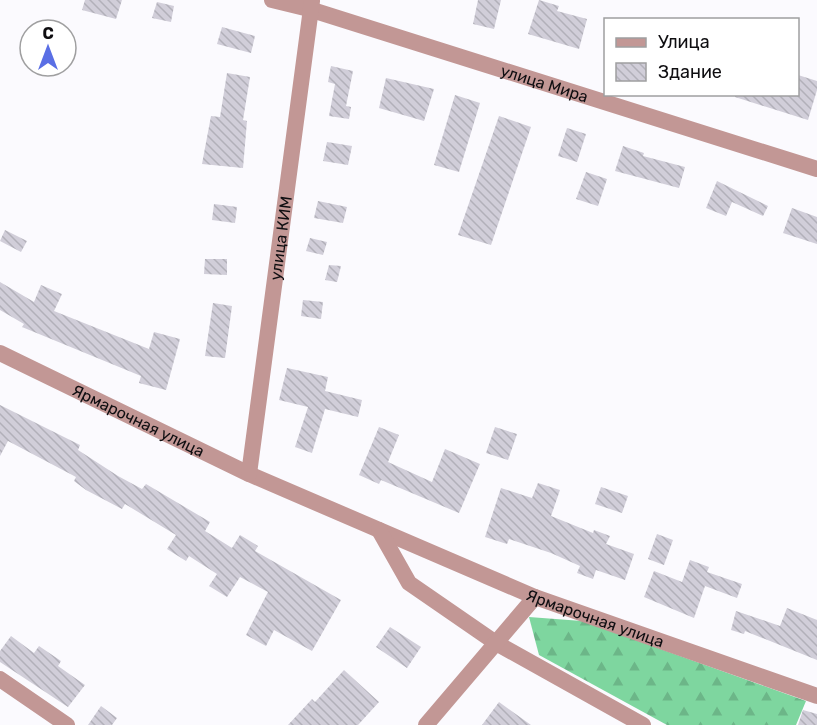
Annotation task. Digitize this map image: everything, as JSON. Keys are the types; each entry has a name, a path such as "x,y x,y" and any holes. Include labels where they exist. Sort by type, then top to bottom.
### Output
{"street":[{"name":"улица Мира","path":"272,0 311,5 817,169"},
{"name":"улица КИМ","path":"249,474 311,5"},
{"name":"Ярмарочная улица","path":"0,353 249,474 535,597 817,696"},
{"path":"379,530 409,583 496,643 644,725"},
{"path":"426,725 535,597"},
{"path":"0,679 67,725"}],"green space":[{"path":"529,617 582,621 806,701 796,725 667,725 539,655"}],"building":[{"path":"85,0 122,0 116,19 82,10"},
{"path":"478,0 501,0 494,29 473,24"},
{"path":"539,0 559,6 557,11 587,19 579,49 528,34"},
{"path":"157,2 174,6 171,22 152,18"},
{"path":"222,27 255,36 251,53 217,44"},
{"path":"331,66 353,71 346,106 351,107 349,119 329,116 335,84 328,82"},
{"path":"227,73 250,77 243,120 247,121 243,168 202,164 211,116 220,117"},
{"path":"799,75 817,81 817,90 808,120 735,97 799,96"},
{"path":"386,78 434,89 424,121 379,108"},
{"path":"455,95 480,103 459,172 434,165"},
{"path":"499,116 531,127 491,245 458,235"},
{"path":"567,128 586,134 577,162 558,156"},
{"path":"327,142 352,146 348,165 323,161"},
{"path":"623,146 644,153 643,156 685,167 679,188 615,171"},
{"path":"586,172 607,179 598,206 576,199"},
{"path":"717,181 768,206 763,216 732,202 726,216 706,208"},
{"path":"318,201 347,207 343,223 314,218"},
{"path":"214,204 237,207 235,223 212,220"},
{"path":"792,208 817,217 817,244 783,233"},
{"path":"5,230 27,241 21,252 0,241"},
{"path":"310,238 327,242 323,255 306,251"},
{"path":"205,259 227,259 227,275 204,274"},
{"path":"329,265 341,266 337,282 325,280"},
{"path":"0,282 34,302 41,285 62,294 54,311 149,349 154,332 180,339 166,390 139,383 141,376 22,327 24,324 0,310"},
{"path":"303,300 323,302 321,319 301,316"},
{"path":"213,303 232,306 225,358 205,356"},
{"path":"287,368 328,377 325,391 362,400 358,417 325,409 312,453 295,447 308,407 279,400"},
{"path":"0,405 80,445 78,450 118,476 142,489 146,484 210,522 205,531 232,548 240,535 258,546 255,551 341,600 312,651 274,630 266,646 246,635 268,592 240,577 227,597 209,586 217,574 189,556 186,561 167,549 176,535 125,504 122,509 86,490 74,481 76,477 8,441 0,456"},
{"path":"379,427 399,435 388,462 432,482 445,449 480,464 459,513 381,480 379,484 359,475"},
{"path":"495,427 517,434 508,460 486,453"},
{"path":"538,483 560,490 551,516 593,533 594,530 610,536 606,544 634,554 625,580 596,570 593,579 577,573 580,566 551,553 509,539 507,544 485,537 501,488 532,498"},
{"path":"601,487 628,496 622,513 595,504"},
{"path":"657,534 673,540 664,565 648,559"},
{"path":"690,560 709,567 707,572 742,584 737,598 705,586 694,618 644,597 654,571 682,582"},
{"path":"787,608 817,620 817,660 745,631 744,634 731,630 736,611 780,626"},
{"path":"390,627 421,647 407,668 376,647"},
{"path":"11,636 34,653 39,646 61,661 58,666 85,685 68,707 0,662 0,651"},
{"path":"344,670 379,702 358,725 288,725 312,699 315,702"},
{"path":"499,702 531,725 482,725"},
{"path":"101,706 117,718 112,725 88,725"},
{"path":"803,710 817,714 817,725 798,725"}]}
